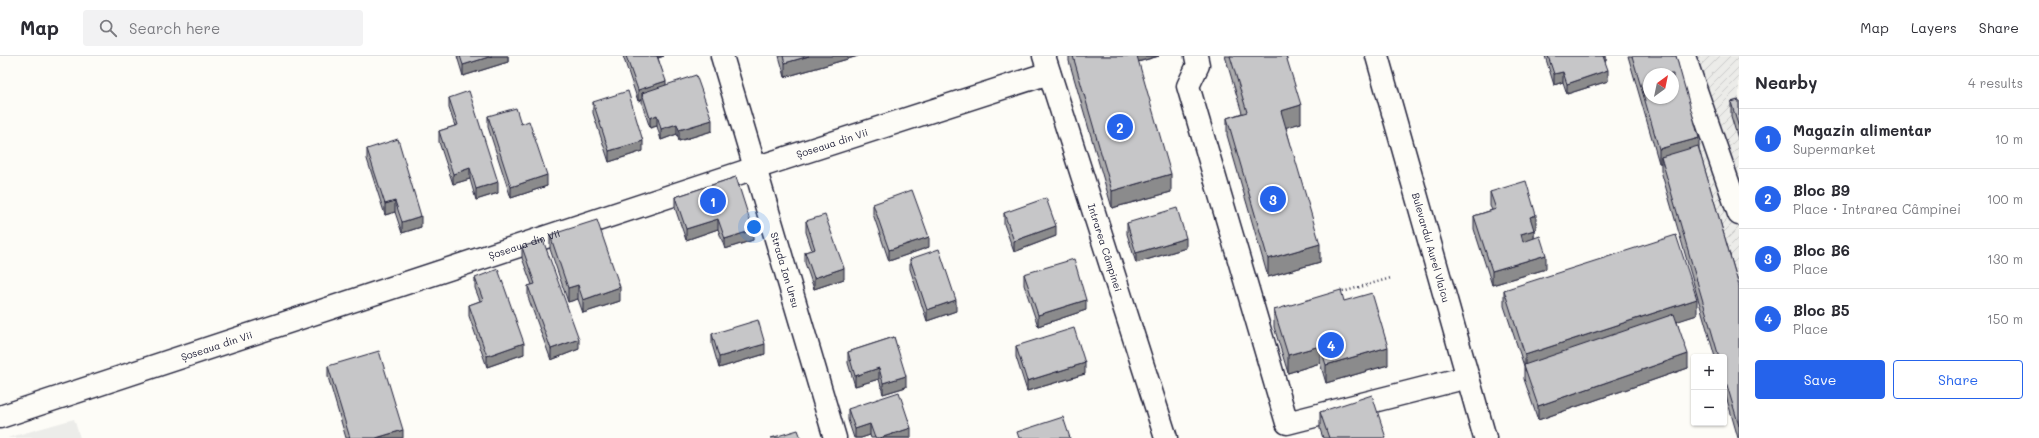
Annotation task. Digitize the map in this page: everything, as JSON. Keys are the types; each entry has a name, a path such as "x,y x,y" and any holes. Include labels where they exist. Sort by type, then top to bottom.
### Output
{"street":[{"name":"Strada Ion Ursu","path":"722,56 834,438"},
{"path":"1196,56 1198,65 1188,86 1287,423 1468,377"},
{"name":"Bulevardul Aurel Vlaicu","path":"1377,56 1485,438"},
{"path":"1684,56 1739,214"},
{"name":"Șoseaua din Vii","path":"0,417 754,168 1046,64"},
{"name":"Intrarea Câmpinei","path":"1046,64 1166,438"}],"path":[{"path":"1338,293 1391,278"}],"shaded area":[{"path":"1628,56 1739,56 1739,438 1727,373 1727,354 1714,354"},
{"path":"74,419 80,438 7,438"}],"building":[{"path":"460,56 492,56 463,65"},
{"path":"626,56 657,56 666,81 638,90"},
{"path":"783,56 809,56 785,63"},
{"path":"1073,56 1137,56 1171,174 1112,191"},
{"path":"1230,56 1286,56 1301,105 1281,111 1320,244 1268,259 1227,118 1247,112"},
{"path":"1548,56 1603,56 1608,70 1567,84 1563,72 1554,74"},
{"path":"1632,56 1676,56 1699,138 1659,149 1646,104 1679,104 1679,68 1643,68 1643,94"},
{"path":"696,75 712,120 679,130 677,124 661,129 657,115 650,118 642,93"},
{"path":"469,91 498,182 476,189 470,168 453,174 439,131 458,125 449,98"},
{"path":"628,91 643,141 609,151 593,102"},
{"path":"1739,100 1739,128 1731,102"},
{"path":"516,108 521,124 529,121 547,175 511,187 488,116"},
{"path":"398,139 421,216 402,222 395,201 385,204 367,149"},
{"path":"1698,146 1739,286 1739,426 1727,385 1727,354 1718,354 1661,157"},
{"path":"736,177 753,230 725,239 718,219 686,229 675,197"},
{"path":"1526,181 1536,215 1530,217 1534,230 1521,234 1523,242 1540,236 1546,255 1492,271 1474,216 1496,209 1490,192"},
{"path":"912,190 929,237 889,250 873,204"},
{"path":"1046,198 1056,226 1014,241 1004,213"},
{"path":"1177,208 1186,238 1136,253 1127,223"},
{"path":"825,215 844,268 814,278 805,252 815,249 806,221"},
{"path":"597,220 620,287 583,300 578,285 568,288 550,235"},
{"path":"1676,235 1697,299 1525,355 1504,290"},
{"path":"543,240 579,339 551,349 528,286 535,284 522,247"},
{"path":"939,249 956,300 927,310 910,259"},
{"path":"1074,259 1086,300 1038,315 1024,274"},
{"path":"498,269 524,343 487,356 469,305 483,300 475,278"},
{"path":"1341,290 1344,301 1372,293 1388,347 1326,365 1320,346 1288,355 1274,310"},
{"path":"1674,314 1688,354 1538,406 1524,365"},
{"path":"758,320 765,344 719,357 712,334"},
{"path":"1074,328 1085,363 1027,381 1016,346"},
{"path":"894,337 906,376 883,383 879,368 855,376 848,352"},
{"path":"379,351 403,430 376,438 350,438 328,366"},
{"path":"899,392 911,428 880,438 875,438 870,424 855,429 848,409"},
{"path":"1372,395 1386,438 1329,438 1320,412"},
{"path":"1063,417 1070,438 1019,438 1017,432"},
{"path":"798,430 801,438 771,438"}],"place":[{"name":"Bloc B9","path":"1120,127"},
{"name":"Bloc B6","path":"1273,199"},
{"name":"Magazin alimentar","path":"713,201"},
{"name":"Bloc B5","path":"1331,345"}]}
